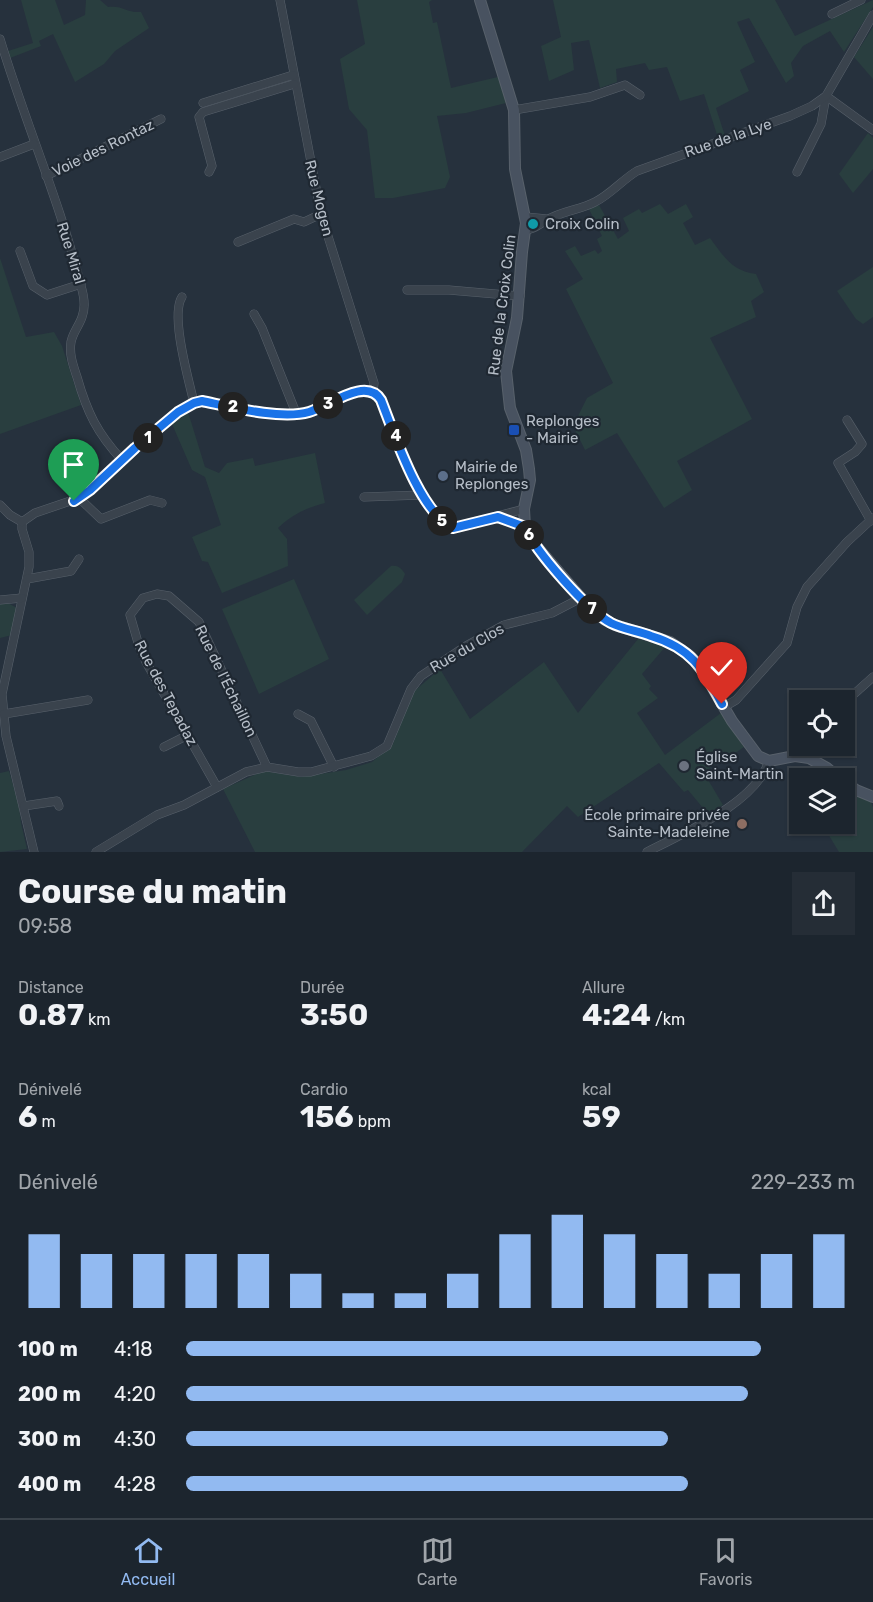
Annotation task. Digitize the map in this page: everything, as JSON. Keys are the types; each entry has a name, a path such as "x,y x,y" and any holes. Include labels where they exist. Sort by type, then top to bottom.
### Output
{"street":[{"name":"Rue Mogen","path":"279,0 321,214 374,383 373,392"},
{"name":"Rue de la Croix Colin","path":"480,0 514,110 515,169 526,217 520,296 506,371 510,408 526,450 530,469 524,509 525,527"},
{"path":"832,14 861,0"},
{"path":"797,172 820,124 826,96 838,71 873,15"},
{"name":"Rue Miral","path":"0,39 81,284 84,311 72,338 70,354 88,413 102,436 122,460"},
{"path":"203,103 294,79"},
{"path":"209,172 212,166 199,117 203,112 294,79"},
{"path":"514,110 590,97 625,85 640,95"},
{"path":"826,96 873,130"},
{"name":"Rue de la Lye","path":"526,230 536,227 547,219 594,203 637,171 790,116 812,106 826,96"},
{"name":"Voie des Rontaz","path":"46,176 161,119"},
{"path":"0,157 34,144"},
{"path":"238,242 294,219 304,222 321,214"},
{"name":"Rue de la Lye","path":"526,217 547,219"},
{"path":"20,251 33,286 47,295 81,284"},
{"path":"407,290 449,290 520,296"},
{"path":"182,297 178,304 179,330 194,403"},
{"path":"254,314 262,328 296,413"},
{"path":"22,522 34,513 79,498 178,412 194,403 202,401 273,413 296,413 307,412 365,390 373,392 381,400 422,495 444,523 453,528 524,509"},
{"path":"724,707 736,700 787,643 797,607 807,587 872,519 838,464 862,444 847,420"},
{"path":"364,497 422,495"},
{"path":"79,498 101,519 150,500 162,503"},
{"path":"0,505 22,522"},
{"path":"498,517 525,527 537,550 596,613 615,625 670,642 681,648 702,670 754,752 769,761 795,756"},
{"path":"22,522 29,552 27,579 2,694 3,736 24,806 34,852"},
{"path":"27,579 71,570 79,559"},
{"name":"Rue de l'Échaillon","path":"143,598 157,594 169,596 199,622 267,767"},
{"path":"0,600 22,598"},
{"name":"Rue des Tepadaz","path":"143,598 130,615 135,634 146,662 217,787"},
{"name":"Rue du Clos","path":"96,852 157,815 184,805 246,772 267,767 298,772 334,766 371,756 387,746 411,688 421,676 466,646 504,625 552,613 581,598"},
{"path":"855,693 873,677"},
{"path":"4,714 88,700"},
{"path":"298,714 311,721 334,766"},
{"path":"164,747 188,735"},
{"path":"803,756 817,761 826,768"},
{"path":"648,852 733,803 756,784 766,770 769,761"},
{"path":"855,789 873,797"},
{"path":"24,806 57,801 59,806"}],"green space":[{"path":"21,0 55,0 64,25 85,15 86,0 100,0 108,7 141,12 149,28 115,51 104,64 75,82 53,34 39,41 41,46 10,58 8,51 33,43"},
{"path":"357,0 432,0 429,2 433,23 437,22 451,88 498,77 506,103 466,113 437,116 450,177 445,188 393,198 375,198 367,130 349,109 340,59 365,44"},
{"path":"553,0 775,0 795,36 873,0 873,7 844,52 830,31 803,46 791,63 794,76 786,83 749,18 737,22 755,62 740,70 749,91 716,108 725,136 718,138 704,94 680,101 667,67 649,70 645,63 616,69 617,82 600,88 589,40 571,43 574,70 549,81 541,46 561,37"},
{"path":"873,27 873,79 854,57"},
{"path":"868,133 873,138 873,169 853,193 839,174"},
{"path":"660,204 668,214 686,204 693,217 683,223 695,245 710,238 724,257 735,266 756,274 764,292 751,301 756,317 710,338 752,419 677,461 692,490 664,508 617,433 585,450 573,426 587,398 613,383 566,289 583,279 565,251 575,246 581,256 595,250 598,254 602,251 597,239 602,236 589,209 599,205 618,239 629,231 623,218 639,209 642,213"},
{"path":"0,258 26,337 54,332 62,346 81,405 0,434"},
{"path":"873,267 873,317 863,324 856,319 837,291"},
{"path":"188,412 205,467 219,473 227,463 253,458 255,466 315,453 325,503 300,512 278,528 287,539 288,566 222,593 208,562 202,561 192,537 221,525 205,477 192,470 172,424"},
{"path":"391,566 399,567 405,574 402,582 367,615 354,600"},
{"path":"294,579 329,659 259,694 222,609"},
{"path":"6,602 17,608 12,635 0,638 0,603"},
{"path":"638,639 666,646 642,674 651,686 649,689 658,698 637,713 665,755 721,713 744,747 728,758 726,756 704,773 723,805 708,814 688,790 684,792 659,763 578,817 567,806 522,852 255,852 223,789 263,771 301,777 346,770 372,762 393,744 412,693 440,669 470,719 544,662 578,713"},
{"path":"9,771 19,806 27,849 0,852 0,773"},
{"path":"855,793 871,802 873,807 873,852 839,852 828,834 855,834"}],"place":[{"name":"Croix Colin","path":"533,224"},
{"name":"Replonges - Mairie","path":"514,430"},
{"name":"Mairie de Replonges","path":"443,476"},
{"name":"Église Saint-Martin","path":"684,766"},
{"name":"École primaire privée Sainte-Madeleine","path":"742,824"}],"route":[{"path":"74,501 90,490 178,412 194,403 202,401 247,410 296,413 322,407 350,394 365,390 373,392 381,400 422,495 444,523 453,528 498,517 525,527 537,550 596,613 615,625 670,642 681,648 702,670 722,704"}]}
